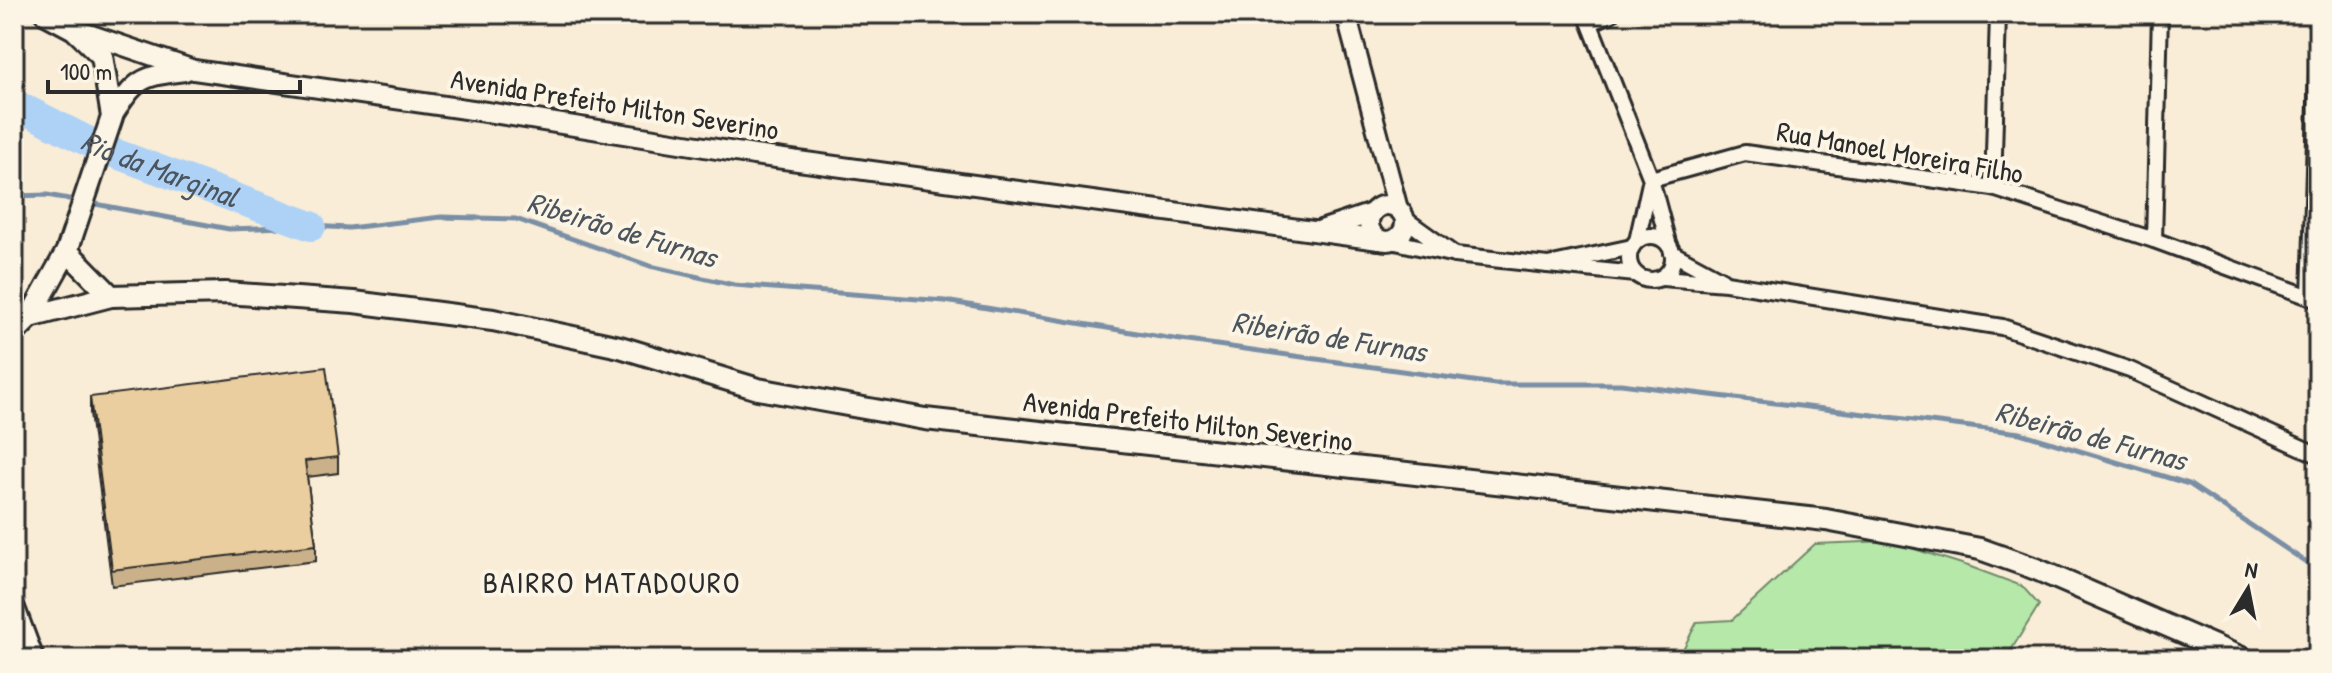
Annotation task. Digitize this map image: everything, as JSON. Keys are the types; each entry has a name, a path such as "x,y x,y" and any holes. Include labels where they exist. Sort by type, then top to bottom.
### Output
{"main road":[{"path":"14,333 30,317 67,251 112,117 102,56 74,29 46,14"},
{"path":"67,251 111,296"},
{"name":"Avenida Prefeito Milton Severino","path":"30,317 111,296 225,293 354,302 493,320 620,347 758,389 925,419 1826,520 1980,549 2036,569 2244,659"},
{"path":"14,608 33,659"}],"street":[{"path":"1346,14 1402,214 1404,230 1385,240 1369,225 1387,161"},
{"path":"1611,14 1588,18 1651,179 1671,249 1671,267 1662,278"},
{"path":"1993,188 1998,14"},
{"path":"2154,240 2160,14"},
{"path":"74,29 194,70"},
{"path":"2314,299 2318,41"},
{"path":"112,117 132,85 161,73 194,70"},
{"name":"Avenida Prefeito Milton Severino","path":"194,70 754,155 1385,240 1455,255 1635,274 1648,280 1662,278 1726,283 2002,327 2130,370 2318,455"},
{"name":"Rua Manoel Moreira Filho","path":"1651,179 1745,153 1993,188 2154,240 2314,299"},
{"path":"1635,274 1629,261 1651,179"},
{"name":"Avenida Prefeito Milton Severino","path":"1314,232 1388,205 1455,255"},
{"name":"Avenida Prefeito Milton Severino","path":"1548,265 1634,244 1646,237 1658,237 1671,249 1726,283"}],"green space":[{"path":"1889,541 2022,586 2039,605 2008,655 1995,659 1678,659 1697,622 1732,620 1815,544"}],"building":[{"path":"326,367 338,457 305,461 316,545 112,570 90,397"}],"waterway":[{"name":"Rio da Marginal","path":"14,104 103,149 311,226"},
{"path":"14,196 47,195 80,201"},
{"name":"Ribeirão de Furnas","path":"90,203 229,229 349,228 441,217 516,219 650,266 734,285 945,301 1167,338 1495,384 1621,384 2020,433 2189,484 2318,570"}],"district":[{"name":"BAIRRO MATADOURO","path":"612,583"}]}
